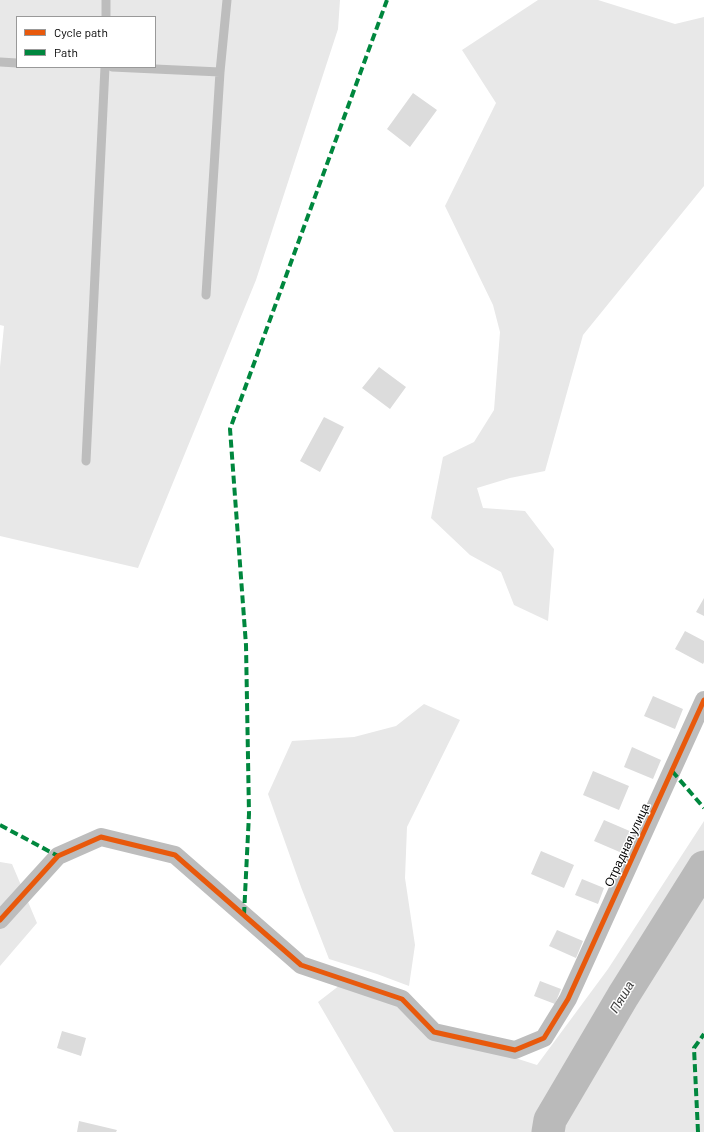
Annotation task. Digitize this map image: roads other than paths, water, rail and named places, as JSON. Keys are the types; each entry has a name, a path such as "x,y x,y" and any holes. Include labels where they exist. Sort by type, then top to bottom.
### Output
{"street":[{"name":"Отрадная улица","path":"0,920 58,856 101,838 175,855 301,966 402,999 434,1032 515,1050 544,1038 568,999 704,700"}],"lane":[{"path":"106,0 106,16"},
{"path":"206,295 220,72 227,0"},
{"path":"0,62 16,63"},
{"path":"86,461 105,68"},
{"path":"134,68 220,72"}],"waterway":[{"name":"Пяша","path":"548,1132 550,1120 623,996 704,867"}]}
